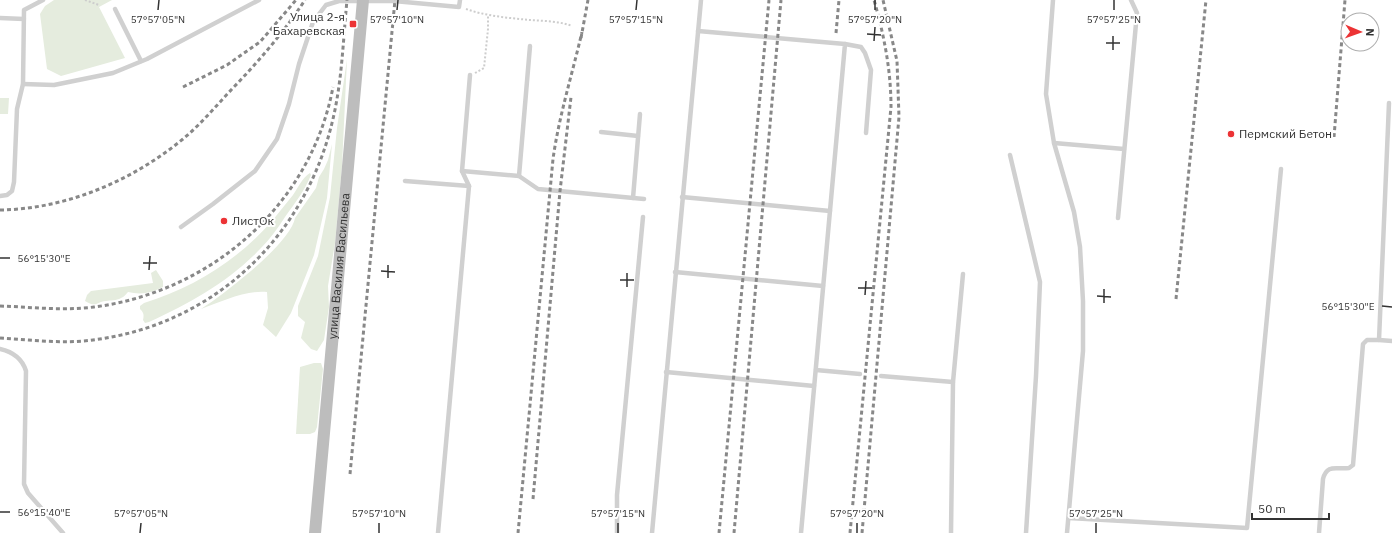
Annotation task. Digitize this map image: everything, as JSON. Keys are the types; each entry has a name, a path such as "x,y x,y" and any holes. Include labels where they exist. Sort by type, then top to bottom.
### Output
{"main road":[{"name":"улица Василия Васильева","path":"315,533 363,1"}],"lane":[{"path":"0,196 7,195 12,191 14,182 17,109 23,84 24,10 43,0"},
{"path":"23,84 54,85 113,73 141,61 259,0"},
{"path":"181,227 255,171 277,139 313,22 326,5 339,1 394,1 459,7 460,0"},
{"path":"652,533 700,0"},
{"path":"1053,0 1046,94 1054,143 1074,212 1080,246 1083,301 1083,351 1068,533"},
{"path":"1118,218 1137,13 1131,0"},
{"path":"115,9 141,61"},
{"path":"0,18 24,19"},
{"path":"698,31 845,44 861,47 865,53 871,70 866,133"},
{"path":"801,533 845,44"},
{"path":"519,176 530,46"},
{"path":"438,533 469,186 462,171 470,75"},
{"path":"1379,340 1389,103"},
{"path":"633,198 640,114"},
{"path":"601,132 638,136"},
{"path":"1054,143 1124,149"},
{"path":"1010,155 1040,282 1036,376 1026,533"},
{"path":"1069,518 1247,528 1281,169"},
{"path":"462,171 519,176 538,190 644,199"},
{"path":"405,181 469,186"},
{"path":"682,197 830,211"},
{"path":"1385,198 1392,198"},
{"path":"617,533 617,495 643,217"},
{"path":"676,272 823,286"},
{"path":"951,533 953,382 963,274"},
{"path":"1319,533 1324,472 1329,469 1349,468 1353,465 1363,344 1367,340 1392,341"},
{"path":"0,349 9,352 20,359 26,371 24,484 28,493 63,533"},
{"path":"816,370 860,374"},
{"path":"666,372 814,386"},
{"path":"881,376 953,382"}],"path":[{"path":"85,0 99,4"},
{"path":"459,7 476,13 563,23 572,26"},
{"path":"470,75 484,68 488,15"}],"shaded area":[{"path":"54,0 112,0 99,7 125,58 61,76 47,69 40,14 45,6"},
{"path":"347,59 342,166 335,243 328,286 329,307 324,340 317,351 311,349 301,338 305,322 298,316 298,306 318,256 330,197 337,128"},
{"path":"0,98 9,98 8,114 0,114"},
{"path":"332,144 327,198 314,255 291,313 276,337 263,325 268,308 267,292 242,295 201,309 255,268 282,241 291,229 295,218 316,188 319,177 328,160"},
{"path":"310,173 311,175 309,181 280,225 268,241 249,260 208,291 145,323 140,306 197,281 214,271 245,248 272,221 293,195 302,180"},
{"path":"156,270 163,281 163,287 159,289 142,293 128,292 119,299 94,304 85,301 87,295 91,291 153,283 151,273"},
{"path":"314,363 321,363 323,369 317,427 315,432 310,434 296,434 300,367"}],"railway":[{"path":"183,87 227,65 260,42 296,0"},
{"path":"0,210 49,204 97,190 120,180 163,154 183,139 208,115 280,35 305,0"},
{"path":"0,338 70,342 93,340 137,331 177,316 214,295 247,269 276,238 300,203 319,165 332,123 338,93 347,0"},
{"path":"350,474 395,0"},
{"path":"581,38 588,0"},
{"path":"719,533 769,0"},
{"path":"734,533 781,0"},
{"path":"836,33 839,0"},
{"path":"850,533 891,107 890,80 886,53 874,0"},
{"path":"862,533 899,117 897,61 883,0"},
{"path":"1176,299 1206,0"},
{"path":"1334,137 1345,0"},
{"path":"518,533 553,159 562,111 582,32"},
{"path":"0,306 58,309 94,307 137,298 178,283 215,262 249,236 279,205 303,169 321,130 333,87"},
{"path":"533,499 560,191 571,97"}],"place":[{"name":"Улица 2-я Бахаревская","path":"353,24"},
{"name":"Пермский Бетон","path":"1231,134"},
{"name":"ЛистОк","path":"224,221"}]}
